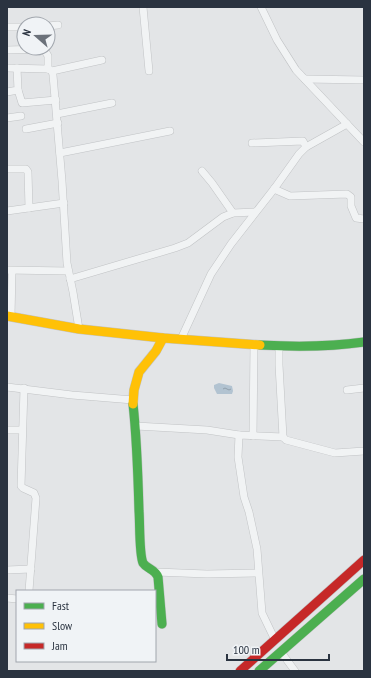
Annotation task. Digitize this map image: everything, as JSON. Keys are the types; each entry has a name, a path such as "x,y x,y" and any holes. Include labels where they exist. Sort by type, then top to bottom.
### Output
{"street":[{"path":"143,7 150,71"},
{"path":"264,8 277,40 296,70 364,142"},
{"path":"7,50 44,49 48,56 50,70 53,75 69,275 74,292 79,329"},
{"path":"7,68 50,70 102,60"},
{"path":"17,68 18,90 22,103 56,100"},
{"path":"305,79 364,80"},
{"path":"7,92 18,90"},
{"path":"57,114 112,103"},
{"path":"7,118 21,116"},
{"path":"26,129 58,123"},
{"path":"181,339 211,274 299,154 306,147 347,124"},
{"path":"60,152 170,131"},
{"path":"252,143 303,141 306,147"},
{"path":"7,169 26,169 28,172 30,208"},
{"path":"202,172 212,183 233,213"},
{"path":"274,189 290,196 347,194 351,197 351,206 356,218 364,219"},
{"path":"7,211 64,203"},
{"path":"255,212 233,213 223,217 203,232 181,245 141,259 69,275 10,270 9,316 79,329 163,338 292,347 335,346 364,342"},
{"path":"163,338 156,351 139,372 133,400 136,426 140,536 143,562 146,566 156,572 207,574 258,573"},
{"path":"253,436 254,344"},
{"path":"279,346 283,437"},
{"path":"7,387 77,396 133,400"},
{"path":"24,388 22,486 23,488 34,493 36,498 29,590"},
{"path":"347,390 364,388"},
{"path":"136,426 208,430 239,435 283,437 286,440 335,453 364,451"},
{"path":"7,430 22,430"},
{"path":"239,435 238,457 244,497 256,542 262,613 275,640"},
{"path":"240,671 364,560"},
{"path":"7,570 31,569"},
{"path":"156,572 158,577 157,596 162,624"},
{"path":"260,671 364,579"},
{"path":"281,652 295,671"}],"water":[{"path":"219,383 232,386 232,394 217,394 214,385"}],"traffic: fast":[{"path":"260,345 312,346 364,342"},
{"path":"133,404 141,553 143,563 155,572 158,577 162,624"},
{"path":"259,671 364,579"}],"traffic: slow":[{"path":"7,316 79,329 163,338 260,345"},
{"path":"133,404 134,390 139,372 156,351 163,338"}],"traffic: jam":[{"path":"240,671 364,560"}]}
